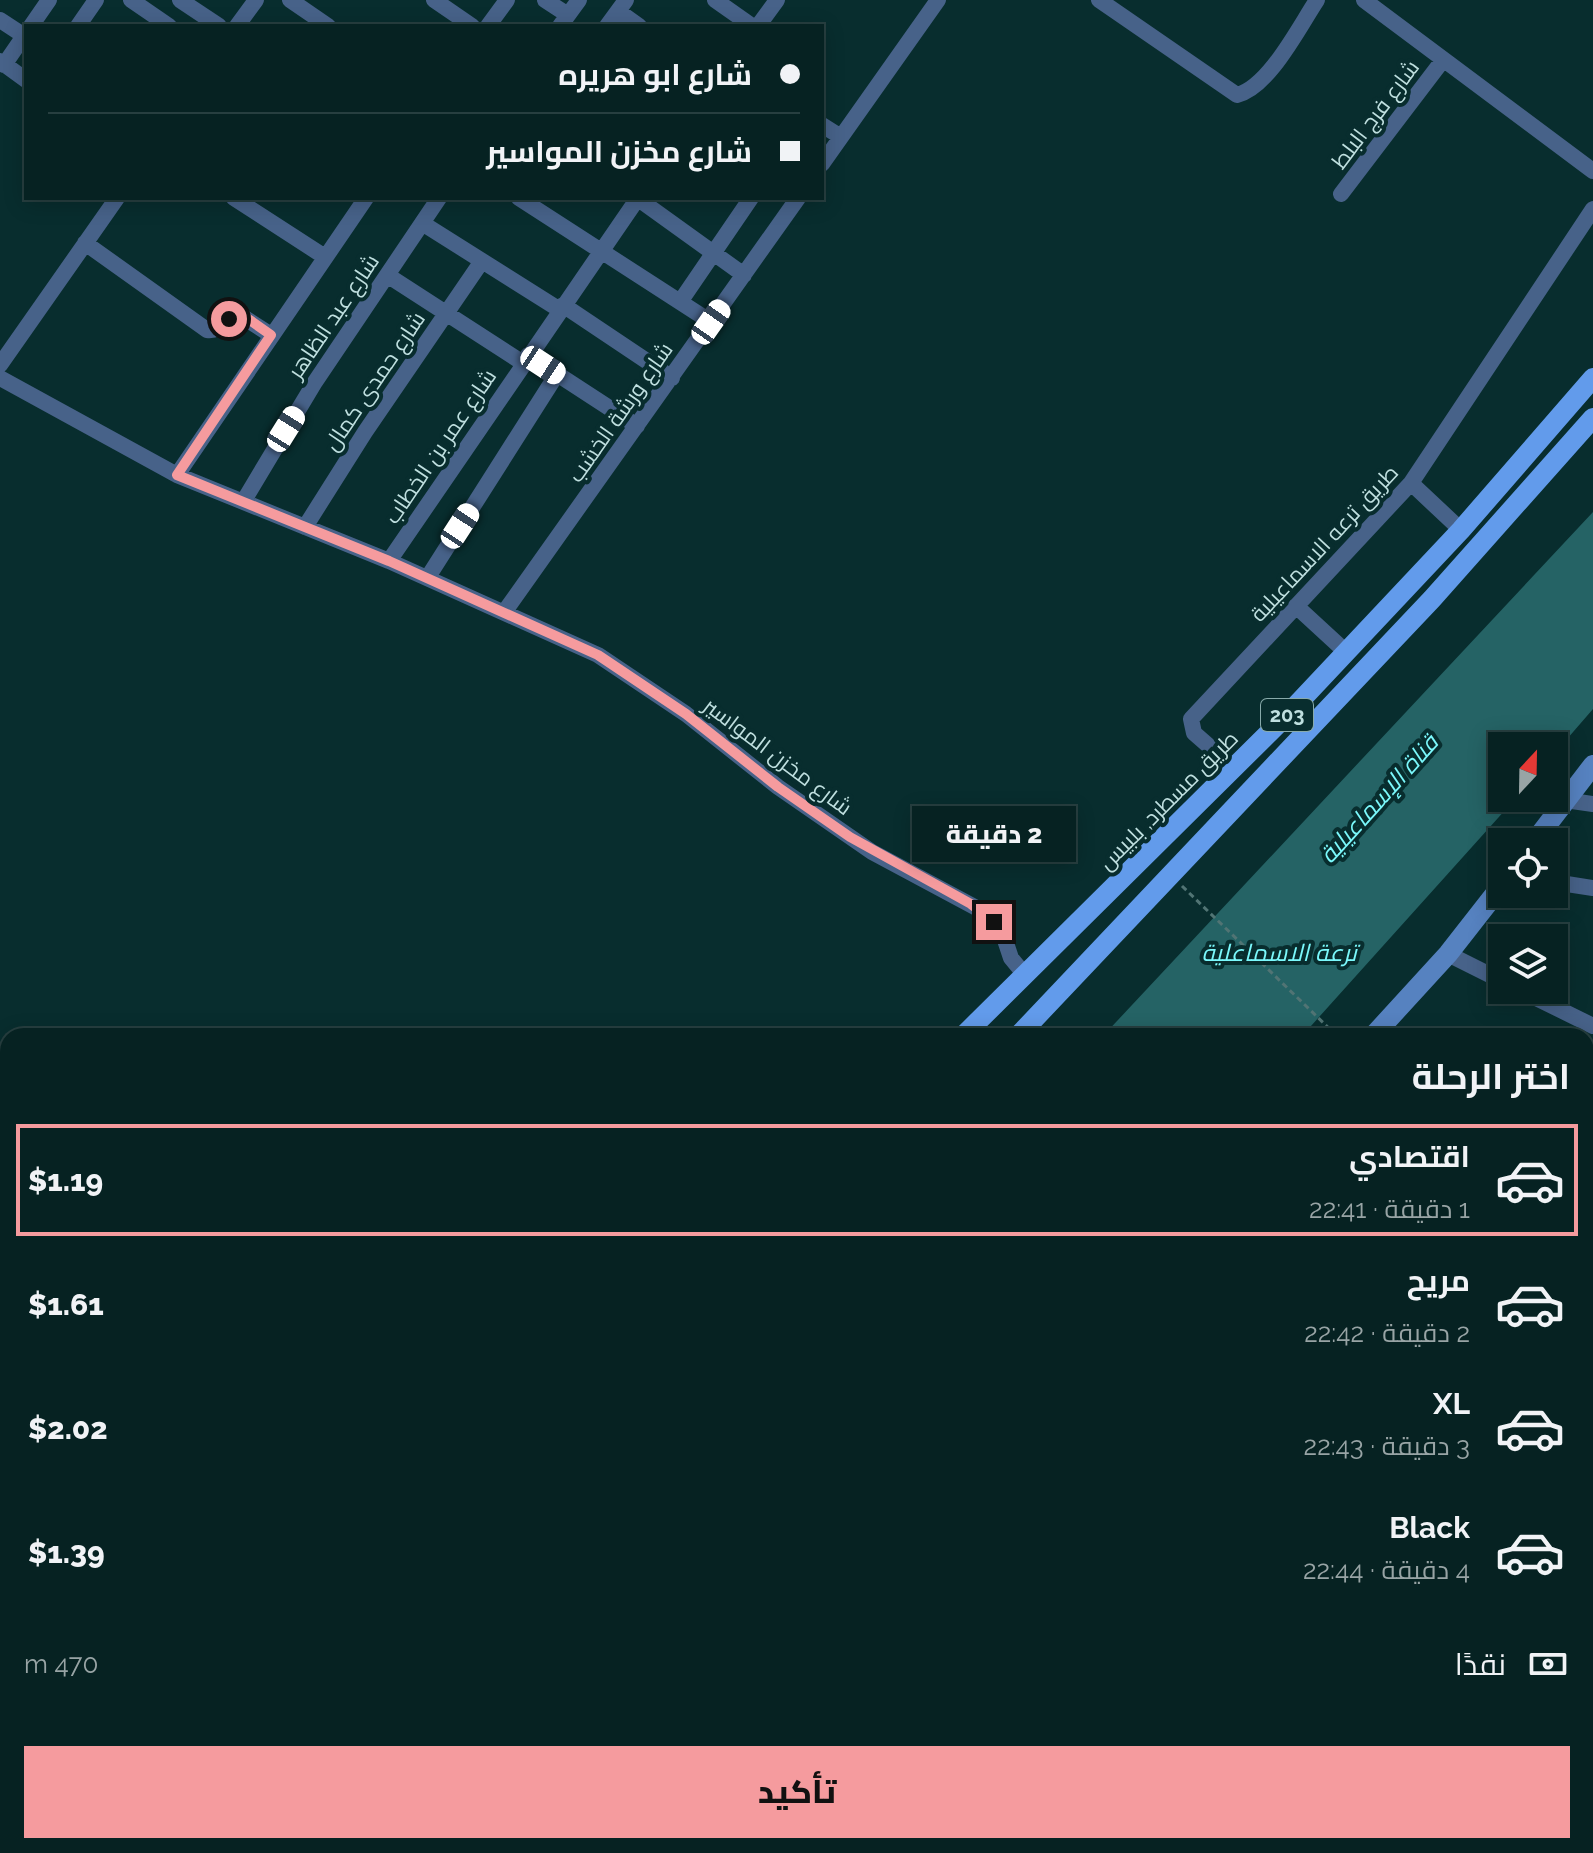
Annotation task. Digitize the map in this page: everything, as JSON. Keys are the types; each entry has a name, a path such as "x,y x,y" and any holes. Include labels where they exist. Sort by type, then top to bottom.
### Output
{"main road":[{"name":"طريق مسطرد, بلبيس","path":"971,1028 1234,768 1346,652 1461,530 1593,378"},
{"name":"203","path":"1026,1028 1432,599 1593,418"},
{"path":"1568,796 1593,765"},
{"path":"1380,1028 1448,954 1488,903"}],"street":[{"path":"33,24 49,0"},
{"path":"79,24 96,0"},
{"path":"131,0 163,24 178,0 216,24"},
{"path":"238,24 256,0"},
{"path":"290,0 325,24"},
{"path":"434,0 469,24"},
{"path":"489,24 507,0"},
{"path":"545,0 564,21 579,0"},
{"path":"715,0 752,24"},
{"path":"757,24 777,0"},
{"path":"824,161 938,0"},
{"path":"1099,0 1233,94 1241,95 1251,90 1278,59 1317,0"},
{"path":"1364,0 1593,171"},
{"path":"608,24 622,6 637,24"},
{"path":"0,20 24,32"},
{"path":"24,37 2,63 24,79"},
{"name":"شارع فرج البلط","path":"1341,194 1443,60"},
{"path":"824,126 841,137"},
{"path":"0,365 116,200"},
{"path":"237,200 325,257"},
{"path":"177,475 365,200"},
{"name":"شارع عبد الظاهر","path":"243,502 315,382 438,200"},
{"path":"522,200 711,322"},
{"name":"شارع عمر بن الخطاب","path":"389,561 637,200"},
{"path":"641,200 744,275"},
{"path":"680,302 750,200"},
{"name":"شارع ورشة الخشب","path":"505,611 797,200"},
{"name":"طريق ترعه الاسماعيلية","path":"1234,768 1194,733 1191,719 1411,483 1593,209"},
{"path":"422,223 672,378"},
{"path":"85,243 207,330 218,329 232,316 240,315 271,335"},
{"name":"شارع حمدى كمال","path":"305,527 482,261"},
{"path":"387,275 446,313 557,374 637,426"},
{"path":"428,577 557,374"},
{"name":"شارع مخزن المواسير","path":"0,379 177,475 428,577 598,655 686,714 778,787 872,852 984,912 1003,934 1011,958 1025,975"},
{"path":"1411,483 1461,530"},
{"path":"1296,606 1346,652"},
{"path":"1568,800 1593,804"},
{"path":"1568,884 1593,888"},
{"path":"1448,954 1488,974"},
{"path":"1546,1004 1591,1028"}],"path":[{"path":"1192,898 1328,1028"}],"water":[{"name":"ترعة الاسماعلية","path":"1593,512 1593,709 1568,738 1568,732 1488,732 1488,812 1503,812 1309,1028 1110,1028"}],"route":[{"path":"229,319 236,315 244,316 271,335 177,475 389,561 598,655 686,714 778,787 872,852 971,904 994,922"}],"water label":[{"name":"قناة الإسماعيلية","path":"1379,799"}]}
